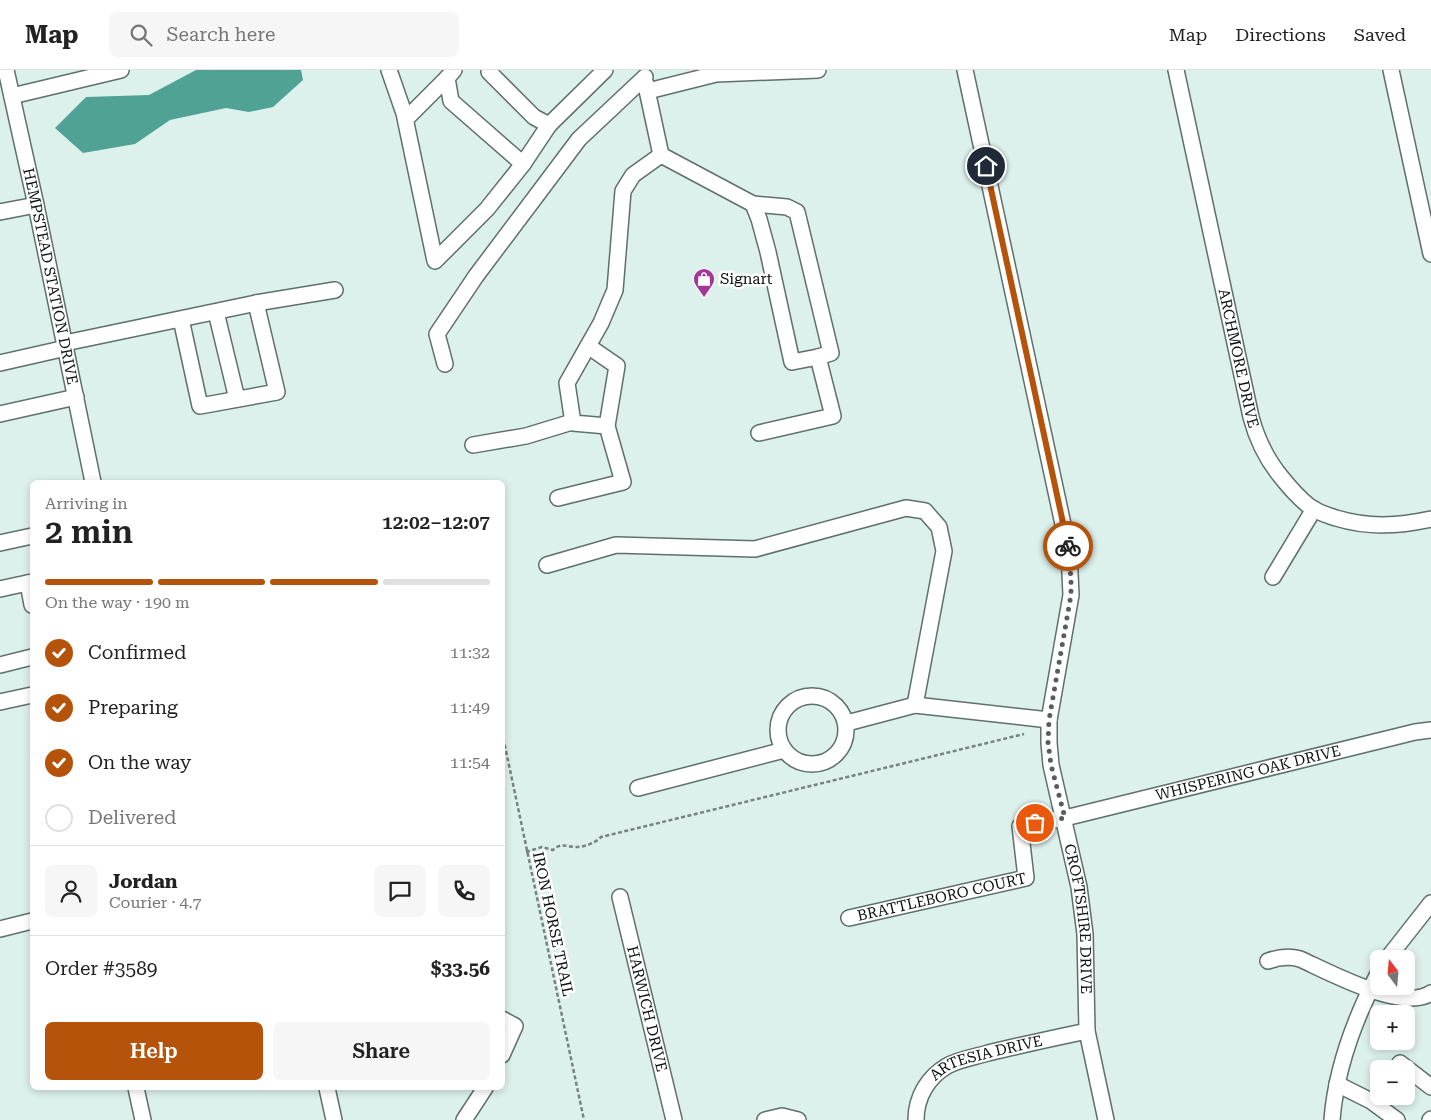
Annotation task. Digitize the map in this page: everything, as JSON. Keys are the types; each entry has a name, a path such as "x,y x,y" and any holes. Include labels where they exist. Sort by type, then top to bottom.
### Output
{"street":[{"name":"HEMPSTEAD STATION DRIVE","path":"6,70 93,480"},
{"path":"12,96 58,77 121,70"},
{"path":"389,70 405,118 436,261 487,209 523,164 549,125 605,70"},
{"path":"490,70 489,72 534,117 549,125"},
{"path":"445,364 437,334 476,276 579,139 645,80 716,74 818,70"},
{"name":"CROFTSHIRE DRIVE","path":"965,70 1069,552 1071,595 1049,720 1048,742 1051,765 1065,818 1079,887 1085,934 1087,1031 1106,1120"},
{"name":"ARCHMORE DRIVE","path":"1176,70 1255,433 1274,469 1314,509 1328,516 1349,522 1390,526 1431,519"},
{"path":"1391,70 1431,254"},
{"path":"405,118 451,74"},
{"path":"451,74 451,101 523,164"},
{"path":"645,80 661,155 753,204 787,208 796,212 824,355 833,416 759,433"},
{"path":"572,422 567,383 601,323 615,290 623,191 633,175 661,155"},
{"path":"753,204 760,219 792,362 824,355"},
{"path":"0,212 36,205"},
{"path":"0,363 181,319 256,303 335,290"},
{"path":"181,319 200,406 277,392 256,303"},
{"path":"216,312 237,399"},
{"path":"558,498 623,482 607,426 617,366 588,346"},
{"path":"0,414 76,397"},
{"path":"473,445 526,436 572,422 607,426"},
{"path":"547,565 616,544 755,549 906,508 925,511 939,526 944,551 915,705"},
{"path":"1273,577 1314,509"},
{"path":"0,543 30,536"},
{"path":"0,590 30,582"},
{"path":"0,665 30,658"},
{"path":"0,702 30,695"},
{"path":"815,695 830,701 842,712 846,723 847,734 843,746 836,756 826,762 815,765 803,764 792,758 784,750 779,740 780,718 790,705 804,696 815,695"},
{"path":"846,723 915,705 1049,720"},
{"name":"WHISPERING OAK DRIVE","path":"1065,818 1405,734 1431,730"},
{"path":"638,788 784,750"},
{"name":"BRATTLEBORO COURT","path":"849,918 1026,878 1020,826 1065,818"},
{"name":"HARWICH DRIVE","path":"620,897 674,1120"},
{"path":"1394,950 1431,903"},
{"path":"0,929 30,922"},
{"path":"1268,961 1278,957 1300,959 1369,990 1393,996 1412,998 1431,993"},
{"path":"1332,1120 1337,1084 1349,1039 1369,990"},
{"path":"505,1021 514,1026 505,1048"},
{"name":"ARTESIA DRIVE","path":"916,1120 919,1098 926,1085 948,1065 1009,1048 1087,1031"},
{"path":"1415,1074 1431,1086"},
{"path":"1337,1084 1370,1094"},
{"path":"136,1090 143,1120"},
{"path":"326,1090 334,1120"},
{"path":"336,1090 344,1120"},
{"path":"464,1120 484,1090"},
{"path":"1383,1105 1397,1120"},
{"path":"765,1120 782,1116 798,1120"}],"path":[{"path":"526,852 542,846 553,850 566,844 576,847 596,842 601,837 1024,734"},
{"name":"IRON HORSE TRAIL","path":"505,747 584,1120"}],"shaded area":[{"path":"196,70 301,70 303,80 273,107 249,112 226,108 170,120 135,144 83,153 55,128 86,97 149,95"}],"way so far":[{"path":"1035,823 1065,818 1051,765 1048,742 1049,720 1071,595 1068,546"}],"place":[{"name":"Signart","path":"704,298"}],"route":[{"path":"986,166 1068,546"}]}
